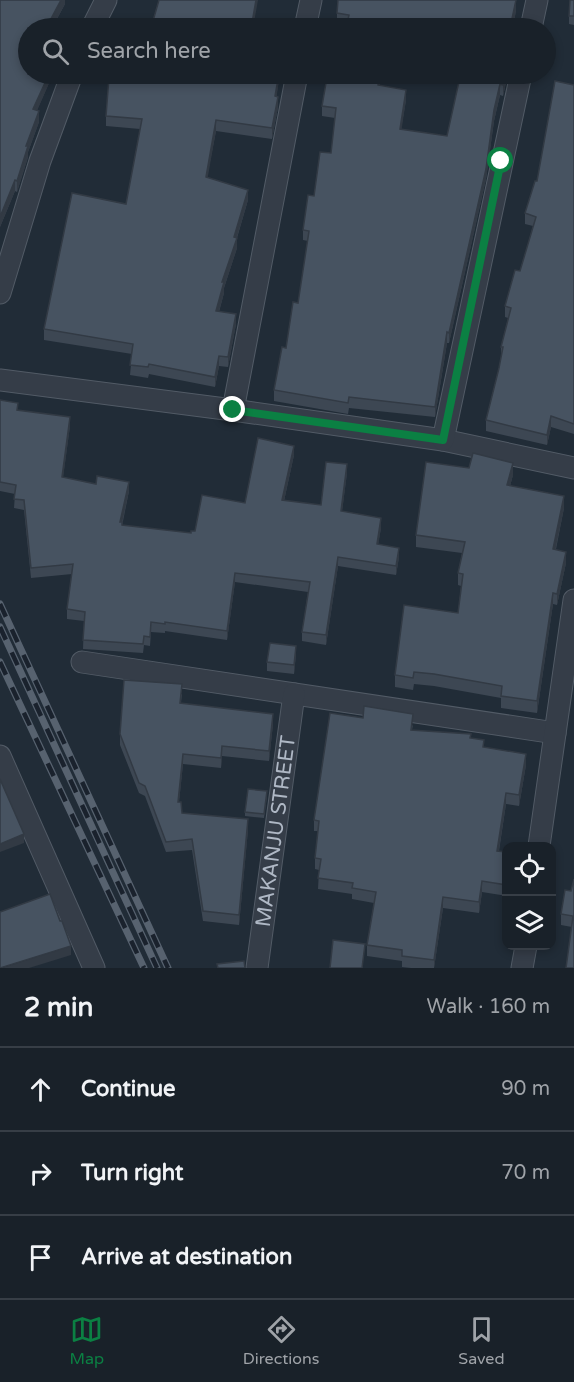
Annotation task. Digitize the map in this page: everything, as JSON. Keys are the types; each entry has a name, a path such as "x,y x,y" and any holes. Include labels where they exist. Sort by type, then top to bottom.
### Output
{"street":[{"path":"97,18 106,0"},
{"path":"307,18 311,0"},
{"path":"533,18 537,0"},
{"path":"0,293 40,161 68,84"},
{"path":"233,410 295,84"},
{"path":"443,440 519,84"},
{"path":"0,380 443,440 574,468"},
{"path":"540,842 574,600"},
{"path":"82,662 555,733"},
{"name":"MAKANJU STREET","path":"257,968 294,694"},
{"path":"0,756 94,968"},
{"path":"522,968 524,950"}],"building":[{"path":"0,0 61,0 51,18 18,18 18,84 44,84 33,109 39,111 26,146 28,146 17,181 15,180 0,217"},
{"path":"159,0 256,0 253,18 154,18"},
{"path":"338,0 516,0 512,18 348,18 349,15 337,13"},
{"path":"570,0 574,0 574,16 569,16"},
{"path":"556,81 574,85 574,424 551,416 547,435 486,420 511,308 505,306 515,270 520,271 536,217 525,213 535,181 537,181 554,84"},
{"path":"108,84 277,84 275,96 278,97 272,128 216,120 206,177 248,190 216,311 236,314 228,357 219,356 215,377 149,364 148,367 130,365 133,344 44,329 72,193 126,204 142,119 106,116"},
{"path":"326,84 378,84 406,90 400,129 447,136 458,84 500,84 486,169 449,333 447,332 435,407 349,397 348,403 274,390 282,347 286,348 293,302 298,303 309,231 303,230 308,195 314,196 320,152 331,153 336,108 322,106"},
{"path":"0,400 18,403 17,410 70,417 62,477 96,484 97,476 129,482 120,522 122,525 191,533 195,531 202,495 245,503 258,438 294,446 282,500 321,505 326,462 347,464 341,511 381,518 377,544 399,548 396,566 338,557 326,635 302,632 310,582 235,573 227,631 151,622 150,637 144,636 143,644 83,640 85,612 67,609 73,564 31,568 24,500 14,499 16,485 0,482"},
{"path":"473,453 513,463 507,485 564,496 553,549 566,552 557,594 553,593 537,701 501,696 502,686 434,674 414,672 413,678 395,675 404,605 458,613 463,574 458,573 465,542 416,535 426,462 469,468"},
{"path":"270,643 296,646 294,665 267,662"},
{"path":"124,680 182,684 180,703 273,714 269,751 222,746 221,758 183,754 178,802 181,802 182,813 248,819 239,915 203,911 192,839 166,842 145,786 139,783 120,734"},
{"path":"364,706 413,714 411,730 471,734 470,738 484,740 483,747 526,754 519,795 506,793 497,851 502,852 502,884 482,881 479,902 443,897 434,960 402,956 402,950 367,945 376,892 352,888 353,883 318,878 321,859 315,858 319,821 314,820 330,713 363,718"},
{"path":"0,779 24,834 0,844"},
{"path":"248,789 267,791 264,814 245,812"},
{"path":"574,879 574,968 566,968 573,916 561,914 565,890 571,891"},
{"path":"50,894 71,946 0,968 0,912"},
{"path":"333,940 365,944 362,968 330,968"},
{"path":"244,961 245,968 218,968 217,964"}],"railway":[{"path":"0,604 168,968"},
{"path":"0,627 157,968"},
{"path":"0,662 144,968"}],"route":[{"path":"233,410 443,440 501,161"}]}
